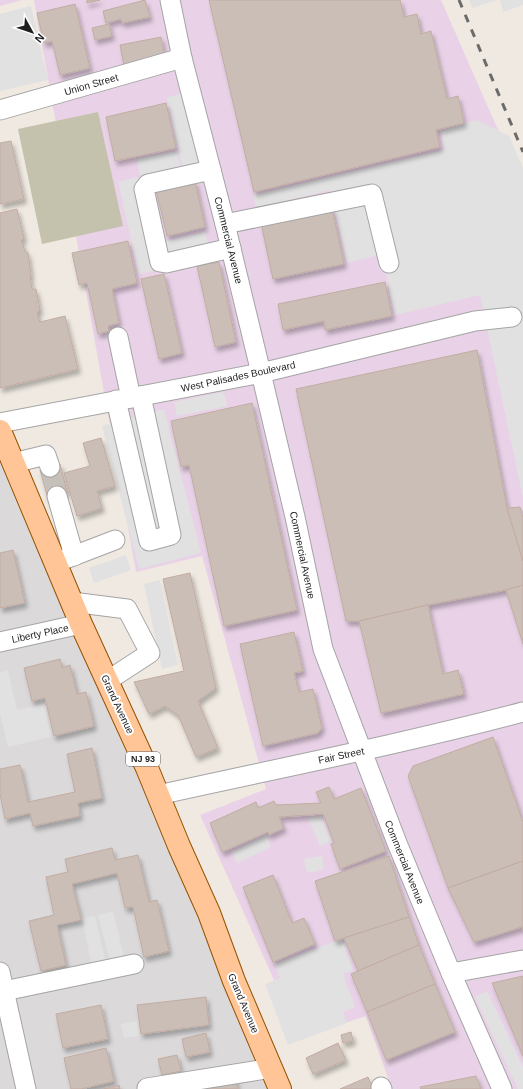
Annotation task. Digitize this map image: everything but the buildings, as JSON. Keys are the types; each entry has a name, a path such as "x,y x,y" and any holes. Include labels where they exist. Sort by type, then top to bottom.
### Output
{"main road":[{"name":"Grand Avenue","path":"0,431 13,463 65,559 72,602 209,913 234,981 280,1089"}],"street":[{"name":"Commercial Avenue","path":"170,0 182,58 261,372 295,517 323,649 400,850 451,973 502,1089"},
{"name":"Union Street","path":"0,110 182,58"},
{"path":"211,170 148,184 144,189 160,262 166,263 231,248"},
{"path":"225,224 372,194 389,263"},
{"name":"West Palisades Boulevard","path":"0,423 261,372 475,320 512,317"},
{"path":"118,337 129,398 149,541 172,535 129,398"},
{"path":"13,463 46,455 50,467"},
{"path":"57,496 65,559 115,540"},
{"path":"72,602 127,609 150,653 107,681"},
{"name":"Liberty Place","path":"0,642 81,624"},
{"name":"Fair Street","path":"158,795 362,751 523,712"},
{"path":"451,973 523,960"},
{"path":"4,991 134,964"},
{"path":"0,972 26,1089"},
{"path":"147,1088 272,1068"}],"shaded area":[{"path":"0,0 22,0 0,6"},
{"path":"34,0 441,0 523,187 523,1089 392,1089 366,1016 300,1038 200,815 266,789 202,556 136,572"},
{"path":"469,0 497,0 472,8"},
{"path":"500,0 523,0 523,5 503,12"},
{"path":"31,6 48,80 0,91 0,14"},
{"path":"185,93 201,166 183,170 167,97"},
{"path":"98,112 123,226 42,244 18,129"},
{"path":"477,120 509,136 523,168 523,498 480,295 395,315 382,254 347,263 330,190 256,208 253,195 444,150 441,131"},
{"path":"177,151 180,167 140,175 137,159"},
{"path":"138,177 153,244 205,232 209,247 154,261 156,270 139,274 118,182"},
{"path":"224,392 227,406 177,416 174,402"},
{"path":"164,409 201,553 139,569 102,426"},
{"path":"0,431 280,1089 0,1089"},
{"path":"126,555 131,570 94,583 89,568"},
{"path":"160,580 178,665 162,669 144,584"},
{"path":"8,670 17,710 44,704 51,737 8,747 0,714 0,672"},
{"path":"321,816 331,841 320,846 308,818"},
{"path":"266,835 271,847 237,863 232,852"},
{"path":"322,856 324,869 307,873 304,859"},
{"path":"113,911 125,961 111,965 98,915"},
{"path":"95,916 106,964 92,967 82,918"},
{"path":"342,939 353,970 343,974 355,1007 343,1012 347,1023 288,1045 265,984 280,978 275,964"},
{"path":"487,991 523,1067 523,1089 518,1089 475,997"},
{"path":"137,1021 139,1036 124,1038 121,1024"}],"tunnel":[{"path":"50,467 57,496"}],"railway":[{"path":"459,0 523,152"}]}
